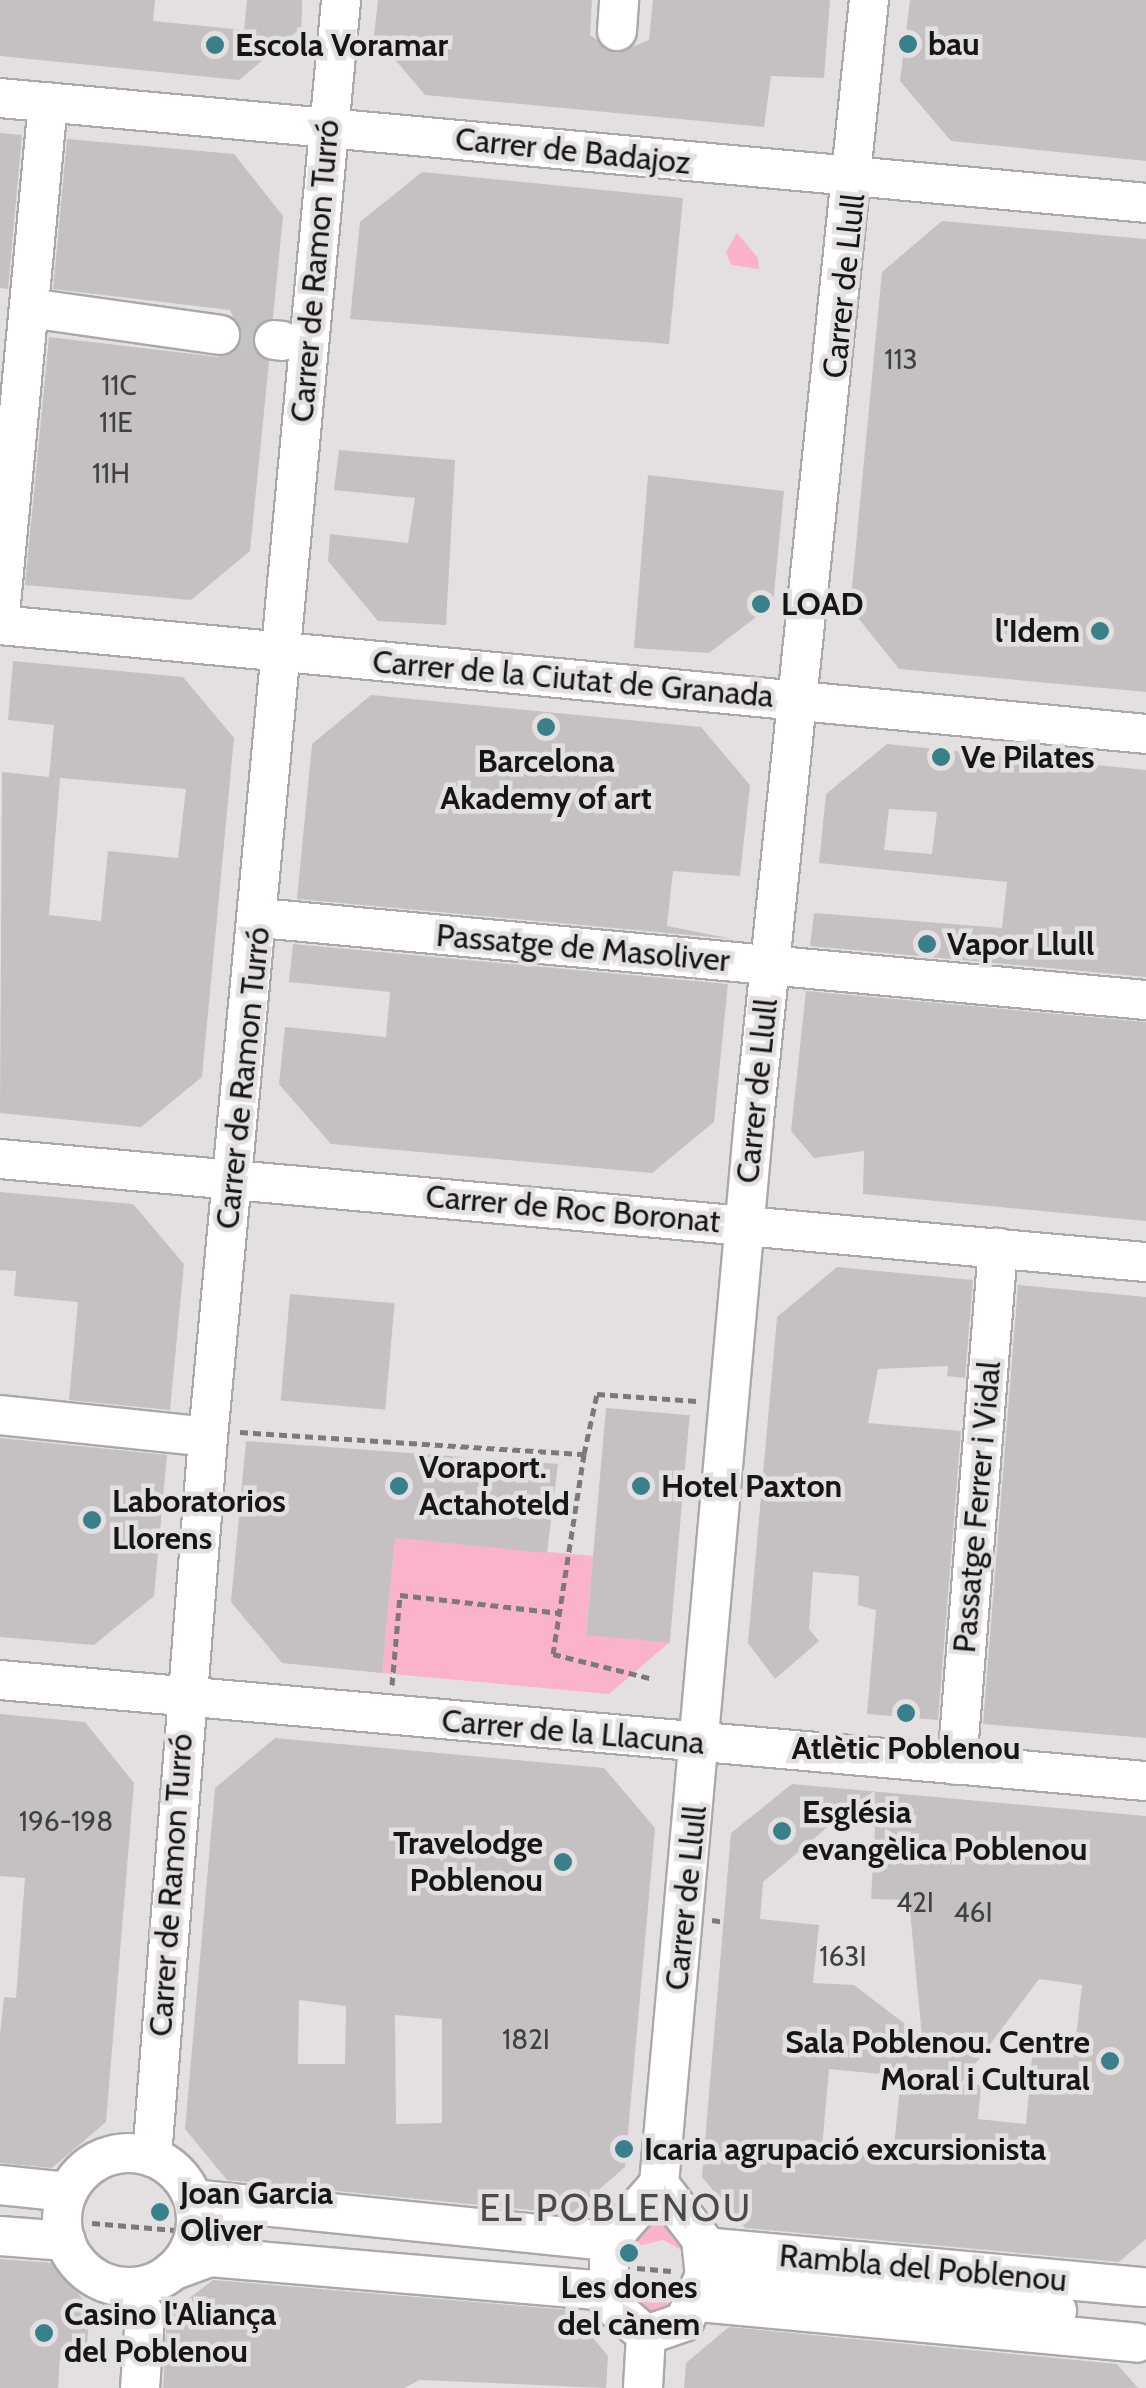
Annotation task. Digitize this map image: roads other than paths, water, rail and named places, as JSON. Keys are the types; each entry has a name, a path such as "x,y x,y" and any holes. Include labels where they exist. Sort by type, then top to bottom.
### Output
{"street":[{"name":"Carrer de Ramon Turró","path":"152,2157 186,1698 220,1435 233,1178 260,918 341,0"},
{"name":"Carrer de Llull","path":"659,2184 744,1224 856,179 868,0"},
{"name":"Carrer de Badajoz","path":"0,98 856,179 1146,202"},
{"path":"0,614 48,102"},
{"path":"29,308 220,335"},
{"name":"Carrer de la Ciutat de Granada","path":"0,625 1146,734"},
{"name":"Passatge de Masoliver","path":"260,918 1146,1000"},
{"name":"Carrer de Roc Boronat","path":"0,1159 1146,1262"},
{"name":"Passatge Ferrer i Vidal","path":"957,1765 998,1248"},
{"path":"0,1416 220,1435"},
{"name":"Carrer de la Llacuna","path":"0,1680 1146,1781"},
{"path":"0,2236 65,2219 104,2158 152,2157 192,2221 195,2234 172,2271"},
{"path":"659,2184 696,2262 671,2330 646,2335 615,2314 613,2256 659,2184"},
{"path":"0,2185 65,2219 92,2276 125,2287 145,2315 140,2388"},
{"path":"0,2216 65,2219"},
{"name":"Rambla del Poblenou","path":"192,2221 696,2262 1144,2286 1135,2340 696,2262"},
{"name":"Rambla del Poblenou","path":"125,2287 210,2257 613,2256"},
{"path":"643,2388 646,2335"}],"tunnel":[{"path":"220,335 274,340"}],"place":[{"name":"bau","path":"908,44"},
{"name":"Escola Voramar","path":"215,45"},
{"name":"LOAD","path":"761,604"},
{"name":"l'Idem","path":"1100,631"},
{"name":"Barcelona Akademy of art","path":"546,727"},
{"name":"Ve Pilates","path":"941,757"},
{"name":"Vapor Llull","path":"927,944"},
{"name":"Voraport. Actahoteld","path":"399,1486"},
{"name":"Hotel Paxton","path":"641,1486"},
{"name":"Laboratorios Llorens","path":"92,1520"},
{"name":"Atlètic Poblenou","path":"906,1713"},
{"name":"Església evangèlica Poblenou","path":"782,1831"},
{"name":"Travelodge Poblenou","path":"563,1862"},
{"name":"Sala Poblenou. Centre Moral i Cultural","path":"1110,2061"},
{"name":"Icaria agrupació excursionista","path":"624,2149"},
{"name":"Joan Garcia Oliver","path":"160,2212"},
{"name":"Les dones del cànem","path":"629,2253"},
{"name":"Casino l'Aliança del Poblenou","path":"44,2333"}],"district":[{"name":"EL POBLENOU","path":"616,2208"}]}
